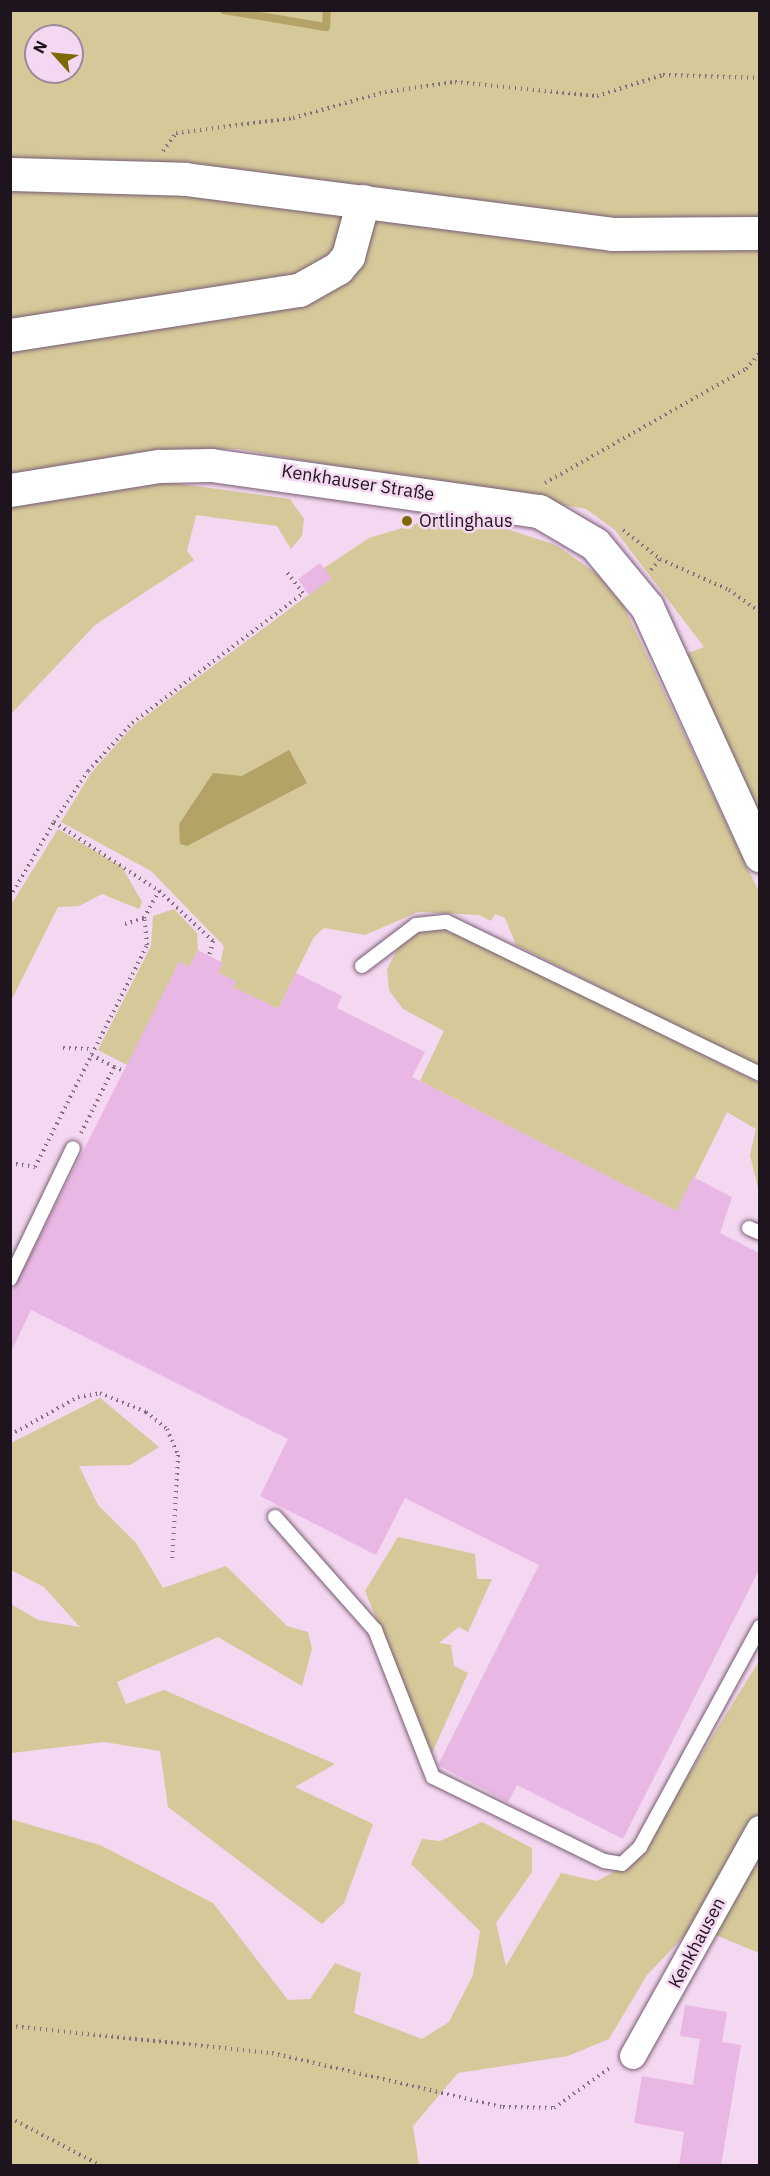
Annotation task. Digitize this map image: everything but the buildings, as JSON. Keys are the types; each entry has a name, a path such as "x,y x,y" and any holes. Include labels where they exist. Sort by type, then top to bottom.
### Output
{"street":[{"path":"10,174 145,176 363,201 612,234 759,233"},
{"path":"10,335 299,290 338,268 348,256 363,201"},
{"name":"Kenkhauser Straße","path":"10,490 159,466 316,476 539,511 595,544 631,584 647,607 759,855"},
{"name":"Kenkhausen","path":"633,2056 759,1829"}],"lane":[{"path":"362,966 416,925 447,922 759,1074"},
{"path":"10,1279 73,1148"},
{"path":"275,1517 375,1630 432,1777 604,1861 622,1864 640,1847 759,1627"}],"path":[{"path":"145,176 176,133 293,118 385,93 455,82 597,96 663,75 759,78"},
{"path":"535,489 746,369 759,353"},
{"path":"616,524 660,559 729,590 759,612"},
{"path":"631,584 635,574 656,568 660,559"},
{"path":"10,897 87,771 132,723 303,593 286,571"},
{"path":"54,822 159,891 213,940 209,956"},
{"path":"10,1163 35,1167 91,1052 147,945 144,918 159,891"},
{"path":"125,924 144,918"},
{"path":"63,1048 91,1052 124,1071"},
{"path":"80,1135 114,1066"},
{"path":"10,1435 78,1397 100,1393 146,1412 167,1429 178,1455 172,1561"},
{"path":"10,2026 272,2054 503,2107 554,2108 633,2056"},
{"path":"10,2118 102,2166"}],"shaded area":[{"path":"10,11 759,11 759,827 683,655 704,647 615,530 586,509 237,449 170,450 11,480"},
{"path":"151,480 290,499 304,519 302,536 291,549 277,526 196,515 187,551 194,560 95,625 11,714 11,503"},
{"path":"442,516 476,519 556,545 597,574 623,605 759,892 759,1067 516,945 505,918 495,914 491,921 479,915 418,912 365,935 324,928 314,937 278,1009 233,987 235,981 218,973 224,946 151,871 61,822 91,773 134,725 331,578 324,568 369,538"},
{"path":"289,750 307,783 187,846 180,844 179,824 213,773 242,776"},
{"path":"58,829 122,867 142,902 139,909 102,894 79,906 58,907 11,1001 11,905"},
{"path":"174,909 197,933 198,950 189,967 179,962 127,1065 98,1050 151,946 153,916"},
{"path":"429,927 468,937 759,1083 759,1192 750,1155 756,1129 727,1112 678,1212 420,1081 444,1031 403,1009 389,990 387,969 404,937"},
{"path":"100,1398 159,1447 130,1465 79,1466 98,1505 136,1543 163,1588 226,1566 287,1626 308,1632 312,1649 302,1686 218,1637 117,1682 126,1704 164,1690 335,1764 295,1787 373,1824 344,1903 322,1924 168,1807 160,1751 104,1742 11,1753 11,1604 38,1620 80,1627 44,1587 11,1570 11,1443"},
{"path":"398,1537 475,1554 477,1579 492,1579 468,1632 459,1627 439,1643 451,1645 454,1666 468,1673 432,1753 365,1591"},
{"path":"759,1661 759,1953 694,1926 647,1975 609,2039 568,2056 458,2073 413,2126 419,2165 11,2165 10,1819 100,1845 213,1903 288,2000 310,1999 335,1963 361,1973 354,2013 422,2039 449,2022 473,1975 480,1931 411,1864 422,1839 440,1841 482,1822 532,1848 532,1872 496,1923 506,1966 561,1873 597,1881 636,1860"}],"waterway":[{"path":"224,10 326,27 327,10"}],"place":[{"name":"Ortlinghaus","path":"407,521"}]}
